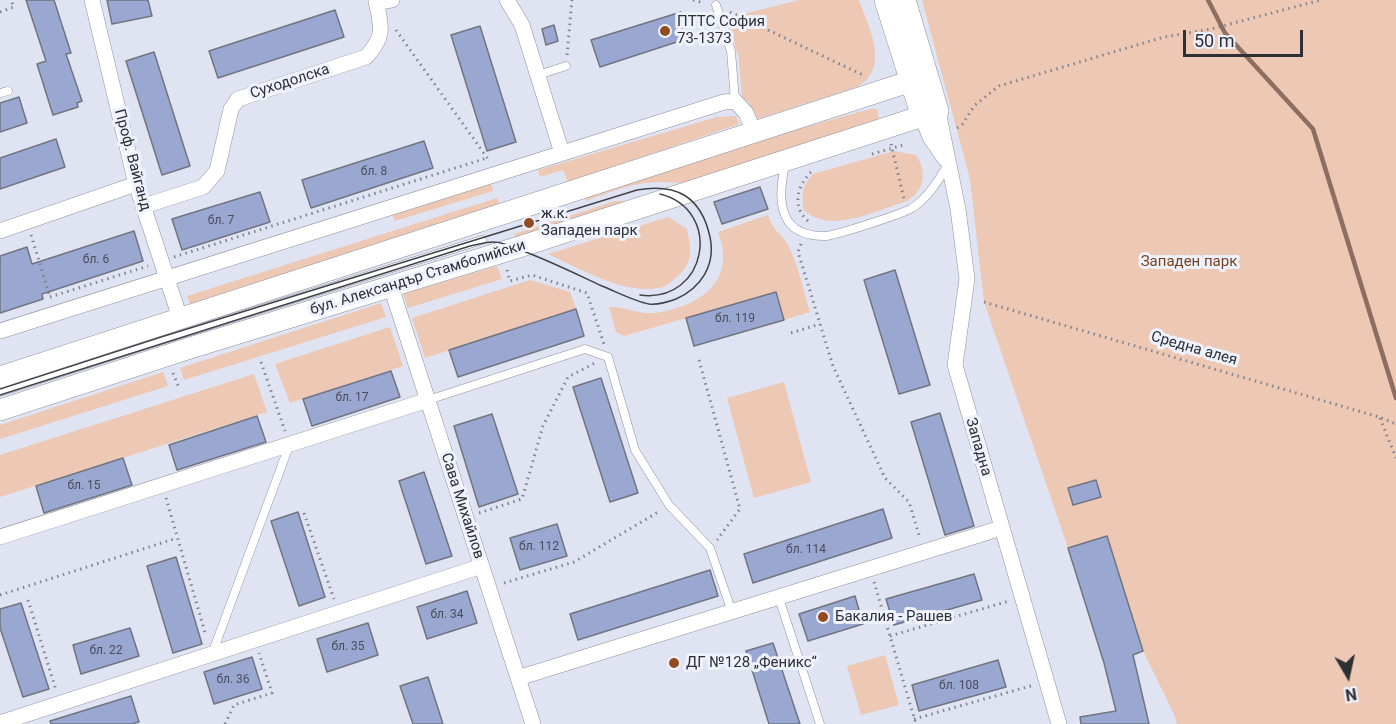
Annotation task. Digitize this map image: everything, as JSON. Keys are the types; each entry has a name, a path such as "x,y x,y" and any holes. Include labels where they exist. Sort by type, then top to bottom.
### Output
{"street":[{"name":"Проф. Вайганд","path":"92,0 136,184 180,318"},
{"path":"376,2 392,0"},
{"path":"507,0 522,25 562,153"},
{"name":"Западна","path":"885,0 919,79 930,114 930,137 948,164 958,209 967,279 955,365 1059,724"},
{"name":"Западна","path":"904,0 919,79"},
{"name":"Суходолска","path":"144,206 203,187 217,171 231,109 238,99 366,57 377,45 381,30 376,2"},
{"path":"0,377 919,79"},
{"path":"0,331 724,102 735,101 746,113 754,132"},
{"name":"бул. Александър Стамболийски","path":"0,410 930,114"},
{"path":"0,231 136,184"},
{"name":"Сава Михайлов","path":"391,287 533,724"},
{"path":"0,537 428,400"},
{"path":"518,678 1001,528"},
{"path":"0,723 482,566"}],"lane":[{"path":"716,5 731,51 735,101"},
{"path":"538,75 566,66"},
{"path":"785,162 781,189 782,206 789,223 804,234 826,236 911,209 935,186 948,164"},
{"path":"0,392 162,339 482,240"},
{"path":"428,400 585,349 608,357 635,450 669,505 710,548 732,612"},
{"path":"212,654 289,444"},
{"path":"779,598 820,724"}],"path":[{"path":"0,12 14,7 11,0"},
{"path":"566,66 572,0"},
{"path":"693,0 716,5 875,81"},
{"path":"957,128 962,125 974,106 999,86 1164,37 1229,25 1321,0"},
{"path":"376,2 499,172"},
{"path":"892,148 906,206"},
{"path":"50,297 487,158"},
{"path":"812,171 802,181 797,192 804,217 812,224"},
{"path":"26,222 56,313"},
{"path":"804,234 798,252 833,366 885,478 909,502 924,552"},
{"path":"466,517 522,499 543,426 568,377 608,357 587,293 532,275 510,281"},
{"name":"Средна алея","path":"984,302 1181,358 1395,423"},
{"path":"791,333 820,324"},
{"path":"699,360 740,509 710,548"},
{"path":"261,362 289,444"},
{"path":"171,367 179,388"},
{"path":"1379,417 1396,458"},
{"path":"162,485 212,654"},
{"path":"489,588 574,562 669,505"},
{"path":"304,513 338,613"},
{"path":"0,595 177,538"},
{"path":"870,569 915,722 1047,681"},
{"path":"890,636 1022,598"},
{"path":"28,600 61,704"},
{"path":"225,724 234,705 272,693 255,640"}],"green space":[{"path":"799,0 859,0 872,35 875,59 873,69 867,79 857,87 757,119 749,103 742,97 739,59 727,18"},
{"name":"Западен парк","path":"922,0 1396,0 1396,724 1177,724 1143,651 1107,536 1068,548 984,302 970,179"},
{"path":"870,109 877,109 879,118 872,123 683,183 640,184 586,201 584,194"},
{"path":"736,116 739,124 568,182 563,170 540,177 538,170 717,117"},
{"path":"894,151 916,155 922,168 921,186 918,192 907,201 840,221 814,217 804,210 803,190 813,174"},
{"path":"491,184 493,191 395,221 392,214"},
{"path":"497,198 500,206 190,304 187,296"},
{"path":"615,201 636,202 517,240 514,234"},
{"path":"768,215 792,254 810,312 784,320 776,292 624,336 616,332 609,307 656,313 683,306 705,294 713,286 722,267 722,245 718,232"},
{"path":"668,217 687,229 690,254 683,271 663,287 649,289 619,285 589,274 548,254"},
{"path":"497,266 502,279 408,308 403,294"},
{"path":"530,280 570,292 576,309 425,358 412,318"},
{"path":"381,303 386,317 184,380 180,368"},
{"path":"390,327 403,366 290,403 275,364"},
{"path":"163,372 168,386 0,439 0,425"},
{"path":"254,374 267,412 0,497 0,455"},
{"path":"784,382 811,482 754,498 727,398"},
{"path":"885,655 899,705 861,715 847,666"}],"building":[{"path":"26,0 54,0 71,53 66,54 82,101 77,103 78,107 53,115 37,64 46,61"},
{"path":"107,0 148,0 152,16 112,24"},
{"path":"335,10 344,37 218,78 209,51"},
{"path":"681,12 689,38 600,67 591,40"},
{"path":"554,25 558,41 546,45 542,29"},
{"path":"480,26 516,142 487,151 451,35"},
{"path":"154,52 190,166 162,175 126,61"},
{"path":"19,97 27,123 0,132 0,103"},
{"path":"56,139 65,167 0,189 0,158"},
{"path":"424,141 433,168 311,208 302,180"},
{"path":"760,187 768,209 722,224 714,202"},
{"path":"260,192 270,222 182,250 172,219"},
{"path":"134,231 143,261 42,294 43,299 0,313 0,256 27,247 32,264"},
{"path":"895,270 930,385 899,394 864,280"},
{"path":"776,292 784,320 694,346 686,318"},
{"path":"576,309 584,336 458,377 449,350"},
{"path":"391,371 400,397 312,426 303,399"},
{"path":"601,378 638,493 610,502 573,387"},
{"path":"940,413 974,526 945,535 911,422"},
{"path":"492,414 518,494 479,507 454,426"},
{"path":"257,416 266,442 177,470 169,445"},
{"path":"123,458 132,485 44,513 36,486"},
{"path":"424,472 452,556 426,564 399,481"},
{"path":"1096,480 1101,497 1073,505 1068,488"},
{"path":"883,509 892,538 753,583 744,554"},
{"path":"298,512 325,597 299,606 271,521"},
{"path":"557,524 567,556 520,570 510,538"},
{"path":"1107,536 1143,651 1133,655 1149,724 1081,724 1080,717 1116,711 1104,663 1068,548"},
{"path":"176,557 202,644 173,653 147,566"},
{"path":"710,570 718,596 578,640 570,614"},
{"path":"974,574 982,600 894,625 886,599"},
{"path":"467,591 477,623 427,639 417,607"},
{"path":"855,596 863,624 808,641 799,614"},
{"path":"21,603 49,689 23,697 0,628 0,609"},
{"path":"368,623 378,655 327,672 317,639"},
{"path":"130,628 139,656 81,674 73,645"},
{"path":"773,643 800,724 769,724 746,651"},
{"path":"252,657 262,689 214,704 204,672"},
{"path":"998,660 1006,687 919,711 912,685"},
{"path":"428,677 443,724 413,724 400,686"},
{"path":"131,696 139,722 131,724 51,724 50,721"}],"waterway":[{"path":"1208,0 1225,33 1313,129 1396,398"}],"tram line":[{"path":"0,389 637,190 664,189 685,196 700,211 710,237 711,257 705,274 693,289 676,299 663,303 649,304 637,301 512,246 487,242 0,395"},
{"path":"640,295 663,294 680,285 693,271 699,254 699,235 693,218 680,203 660,194"}],"place":[{"name":"ПТТС София 73-1373","path":"665,31"},
{"name":"ж.к. Западен парк","path":"529,223"},
{"name":"Бакалия - Рашев","path":"823,617"},
{"name":"ДГ №128 „Феникс“","path":"674,663"}]}
